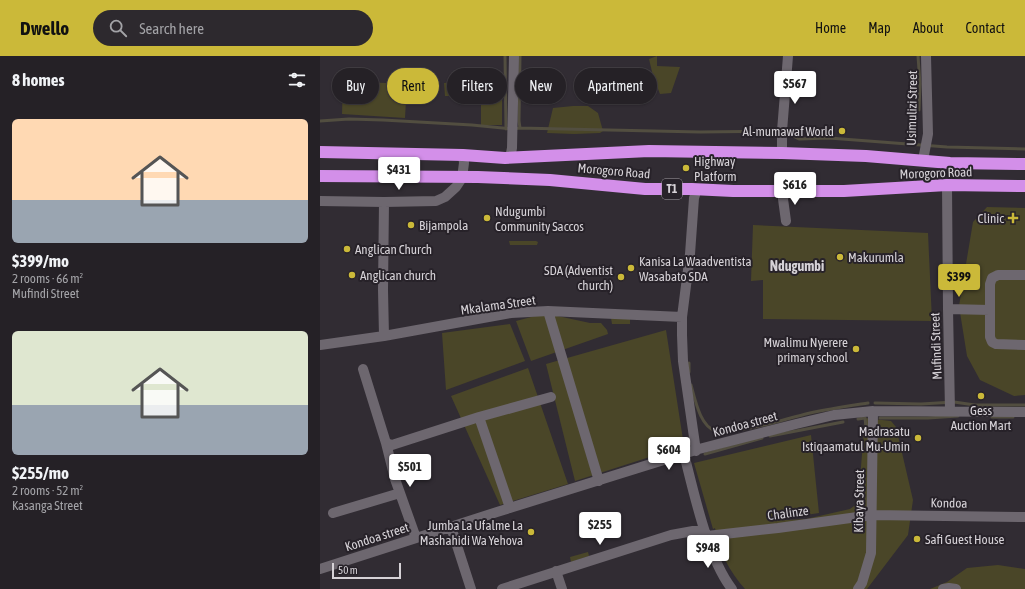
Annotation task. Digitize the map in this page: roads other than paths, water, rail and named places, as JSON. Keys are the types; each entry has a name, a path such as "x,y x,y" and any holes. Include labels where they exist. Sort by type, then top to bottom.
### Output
{"highway":[{"name":"Morogoro Road","path":"320,152 463,155 510,158 649,151 782,153 866,156 950,163 1025,164"},
{"name":"Morogoro Road","path":"320,176 550,180 645,189 733,191 844,191 947,185 1025,186"}],"street":[{"path":"510,158 512,148 514,56"},
{"path":"782,153 782,131 788,56"},
{"name":"Usimulizi Street","path":"923,160 928,134 926,56"},
{"path":"320,201 436,201 445,197 456,187 462,178 464,164 463,155"},
{"name":"Mufindi Street","path":"947,185 950,411"},
{"path":"696,451 683,361 682,317 690,254 694,198 697,189"},
{"path":"785,191 783,198 786,221"},
{"path":"384,202 384,336"},
{"path":"1025,275 998,275 992,278 990,284 990,337 992,342 996,344 1025,345"},
{"path":"948,309 990,310"},
{"path":"548,310 599,481"},
{"name":"Mkalama Street","path":"320,345 384,336 511,313 548,310 682,317"},
{"path":"363,369 400,493 416,538"},
{"path":"386,443 392,445 401,443 479,417 551,397"},
{"name":"Kondoa street","path":"320,569 684,454 834,415 873,411 1025,412"},
{"name":"Kibaya Street","path":"858,589 862,584 871,553 873,411"},
{"path":"479,417 510,508"},
{"path":"684,454 706,532 717,562 732,589"},
{"path":"333,513 400,493"},
{"name":"Kondoa","path":"872,515 1025,517"},
{"name":"Chalinze","path":"502,589 671,535 778,528 872,515"},
{"path":"451,527 471,589"},
{"path":"556,571 562,589"},
{"path":"943,589 956,589"}],"waterway":[{"path":"505,56 506,129"},
{"path":"520,56 520,128"},
{"path":"918,56 920,84 919,110"},
{"path":"320,121 349,119 383,120 472,125 512,129 700,132 780,131"},
{"path":"785,132 799,139 829,138 947,147 1025,149"},
{"path":"689,363 689,372"},
{"path":"691,385 696,405 702,418 710,428 716,431 751,428 810,413 868,403"},
{"path":"875,403 921,404 954,402 975,405 1025,405"},
{"path":"880,418 928,418 958,416"},
{"path":"992,417 1013,417"},
{"path":"858,419 865,418 867,435"},
{"path":"770,436 843,422"},
{"path":"705,454 762,438"}],"place":[{"name":"Al-mumawaf World","path":"842,131"},
{"name":"Highway Platform","path":"686,168"},
{"name":"Ndugumbi Community Saccos","path":"487,218"},
{"name":"Clinic","path":"1013,218"},
{"name":"Bijampola","path":"411,225"},
{"name":"Anglican Church","path":"347,249"},
{"name":"Makurumla","path":"840,257"},
{"name":"Kanisa La Waadventista Wasabato SDA","path":"631,268"},
{"name":"Anglican church","path":"352,275"},
{"name":"SDA (Adventist church)","path":"621,277"},
{"name":"Mwalimu Nyerere primary school","path":"856,349"},
{"name":"Gess Auction Mart","path":"981,396"},
{"name":"Madrasatu Istiqaamatul Mu-Umin","path":"918,438"},
{"name":"Jumba La Ufalme La Mashahidi Wa Yehova","path":"531,532"},
{"name":"Safi Guest House","path":"917,539"}],"district":[{"name":"Ndugumbi","path":"797,266"}]}
